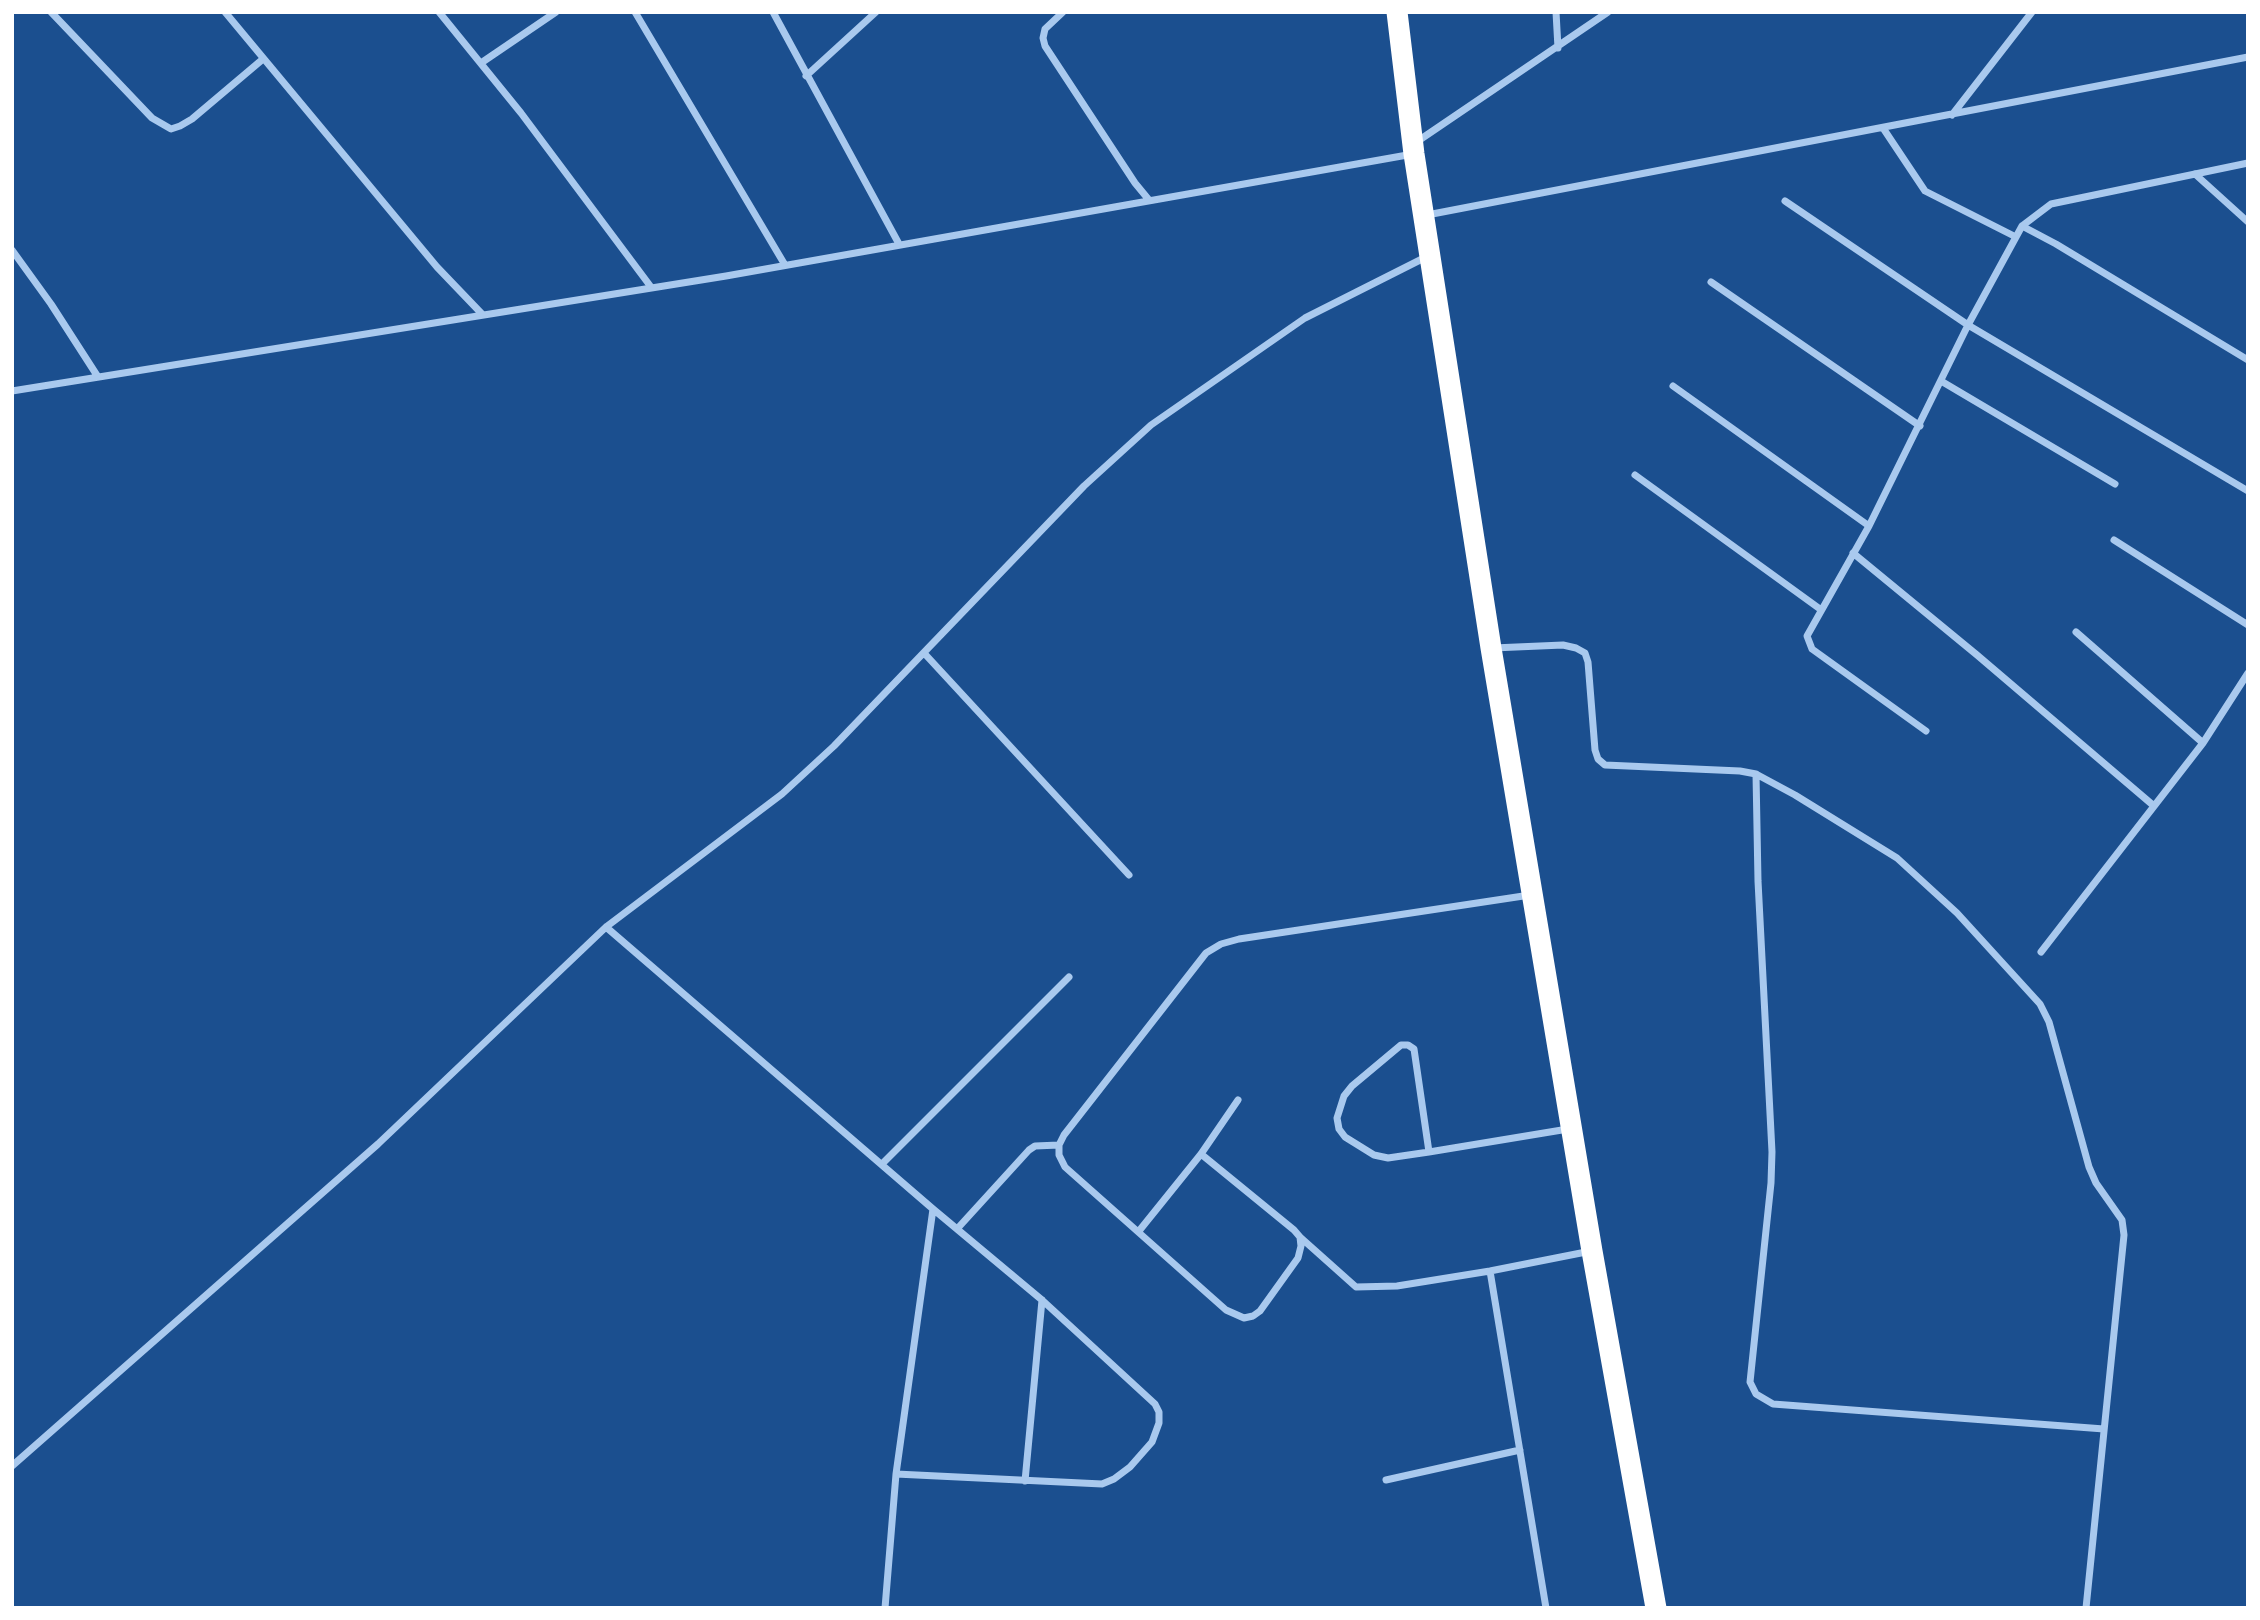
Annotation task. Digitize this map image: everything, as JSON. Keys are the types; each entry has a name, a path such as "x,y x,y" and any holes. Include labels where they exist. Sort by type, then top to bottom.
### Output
{"highway":[{"path":"1397,12 1413,149 1491,648 1592,1251 1656,1608"}],"street":[{"path":"51,12 152,118 172,129 192,119 263,59"},
{"path":"225,12 437,267 482,314"},
{"path":"439,12 521,113 651,287"},
{"path":"481,64 556,12"},
{"path":"635,12 785,265"},
{"path":"773,12 899,244"},
{"path":"806,76 876,12"},
{"path":"1063,12 1045,29 1045,47 1149,200"},
{"path":"1556,12 1558,48"},
{"path":"12,391 785,265 1149,200 1413,149 1608,12"},
{"path":"1952,115 2032,12"},
{"path":"1423,216 2248,57"},
{"path":"1883,128 1925,191 2016,237"},
{"path":"1926,732 1812,649 1807,636 1869,526 1968,325 2022,226 2051,204 2248,163"},
{"path":"2195,174 2248,222"},
{"path":"1785,201 1968,325 2248,491"},
{"path":"2022,226 2248,360"},
{"path":"12,250 51,303 98,377"},
{"path":"12,1466 377,1144 606,928 782,794 834,746 1084,486 1151,425 1305,318 1429,256"},
{"path":"1711,282 1920,426"},
{"path":"1941,381 2115,484"},
{"path":"1673,386 1869,526"},
{"path":"1635,475 1820,610"},
{"path":"2114,540 2248,625"},
{"path":"1853,553 2154,806"},
{"path":"2076,632 2203,743"},
{"path":"1491,648 1563,645 1585,653 1595,750 1598,759 1605,765 1756,774 1819,809 1897,858 1957,914 2040,1004 2049,1022 2089,1167 2096,1183 2122,1220 2124,1235 2086,1608"},
{"path":"924,653 1129,875"},
{"path":"2040,952 2203,743 2248,673"},
{"path":"1756,774 1758,881 1772,1152 1750,1382 1756,1394 1773,1404 2104,1429"},
{"path":"1300,1237 1298,1258 1260,1311 1244,1318 1226,1310 1065,1167 1059,1156 1059,1145 1064,1135 1206,953 1221,944 1534,894"},
{"path":"606,928 1042,1300 1155,1404 1159,1412 1159,1423 1152,1442 1130,1467 1102,1484 895,1474"},
{"path":"883,1164 1069,977"},
{"path":"1429,1152 1414,1049 1401,1045 1352,1086 1344,1096 1337,1118 1339,1129 1345,1137 1374,1155 1388,1158 1429,1152 1572,1129"},
{"path":"1139,1231 1201,1154 1238,1100"},
{"path":"957,1229 1029,1150 1035,1146 1059,1145"},
{"path":"1201,1154 1294,1230 1356,1287 1397,1286 1592,1251"},
{"path":"885,1608 895,1474 933,1209"},
{"path":"1490,1271 1546,1608"},
{"path":"1025,1481 1042,1300"},
{"path":"1387,1480 1520,1450"}]}
